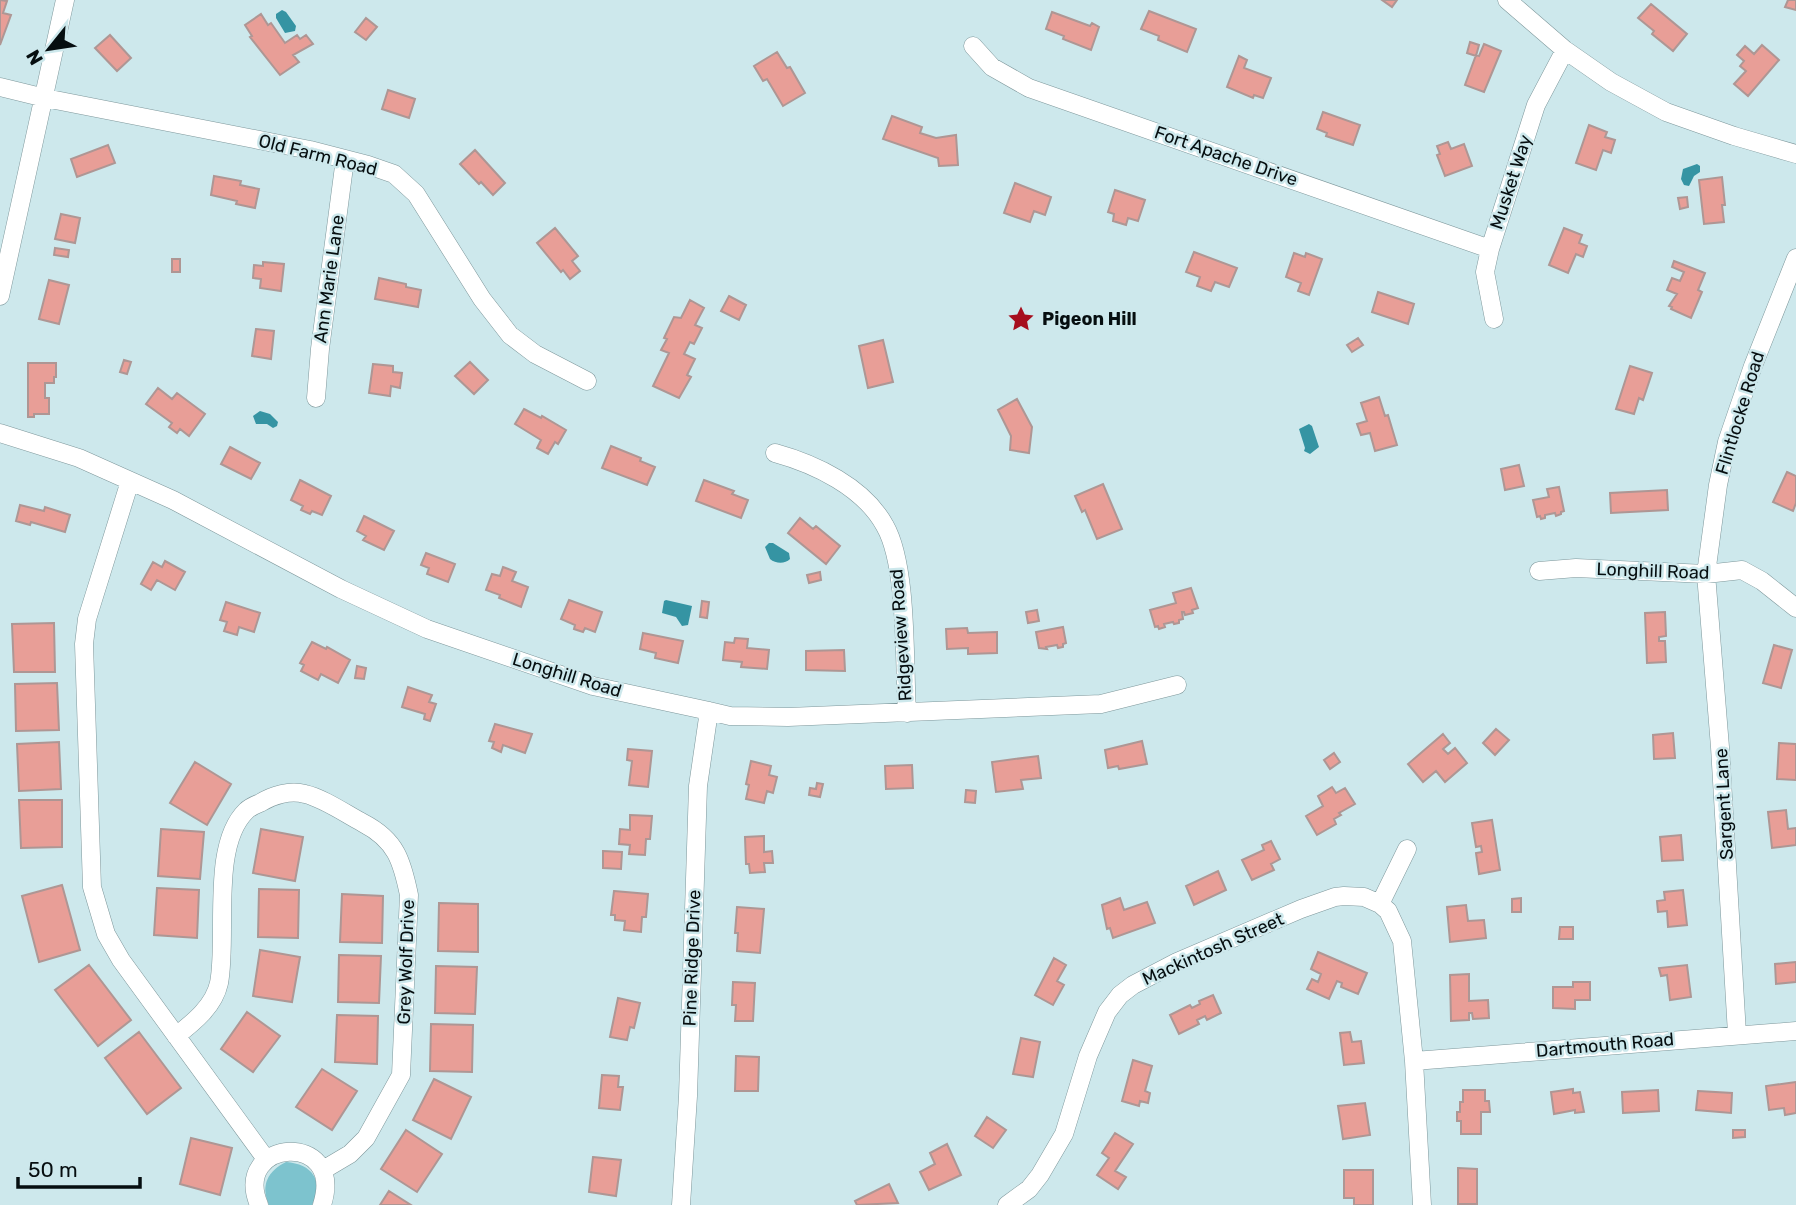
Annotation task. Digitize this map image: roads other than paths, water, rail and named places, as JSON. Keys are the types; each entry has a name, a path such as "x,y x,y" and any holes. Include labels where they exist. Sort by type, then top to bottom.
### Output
{"street":[{"path":"0,296 65,0"},
{"path":"1507,0 1564,50 1611,82 1666,111 1734,136 1796,154"},
{"name":"Fort Apache Drive","path":"973,46 992,67 1030,88 1490,248"},
{"name":"Musket Way","path":"1494,319 1485,272 1490,248 1536,105 1564,50"},
{"name":"Old Farm Road","path":"0,87 310,150 394,174 416,194 482,299 505,330 529,350 587,381"},
{"name":"Ann Marie Lane","path":"316,398 345,159"},
{"name":"Flintlocke Road","path":"1706,574 1717,485 1727,442 1753,366 1796,258"},
{"name":"Longhill Road","path":"0,433 79,458 173,500 341,589 427,629 593,686 730,716 788,718 1101,704 1177,685"},
{"name":"Ridgeview Road","path":"775,453 809,466 849,488 871,505 885,526 891,539 901,587 906,713"},
{"path":"130,481 87,619 84,644 92,887 106,934 121,960 266,1159"},
{"name":"Longhill Road","path":"1539,571 1576,568 1706,574 1742,570 1762,581 1796,608"},
{"name":"Sargent Lane","path":"1706,574 1720,747 1737,1034"},
{"name":"Pine Ridge Drive","path":"681,1205 688,1096 698,786 709,711"},
{"name":"Grey Wolf Drive","path":"176,1036 209,1005 219,984 225,864 232,833 246,811 267,798 288,792 307,794 379,831 394,848 404,871 409,895 401,1075 366,1138 350,1154 323,1170"},
{"path":"1407,849 1380,904 1392,918 1402,941 1414,1061 1422,1205"},
{"name":"Mackintosh Street","path":"1007,1205 1029,1189 1063,1134 1088,1056 1107,1012 1120,995 1133,985 1177,962 1335,897 1363,897 1380,904"},
{"name":"Dartmouth Road","path":"1414,1061 1796,1031"},
{"path":"259,1205 254,1192 257,1172 266,1159 277,1152 293,1150 308,1155 323,1170 327,1190 322,1205"}],"place":[{"name":"Pigeon Hill","path":"1021,319"}]}
